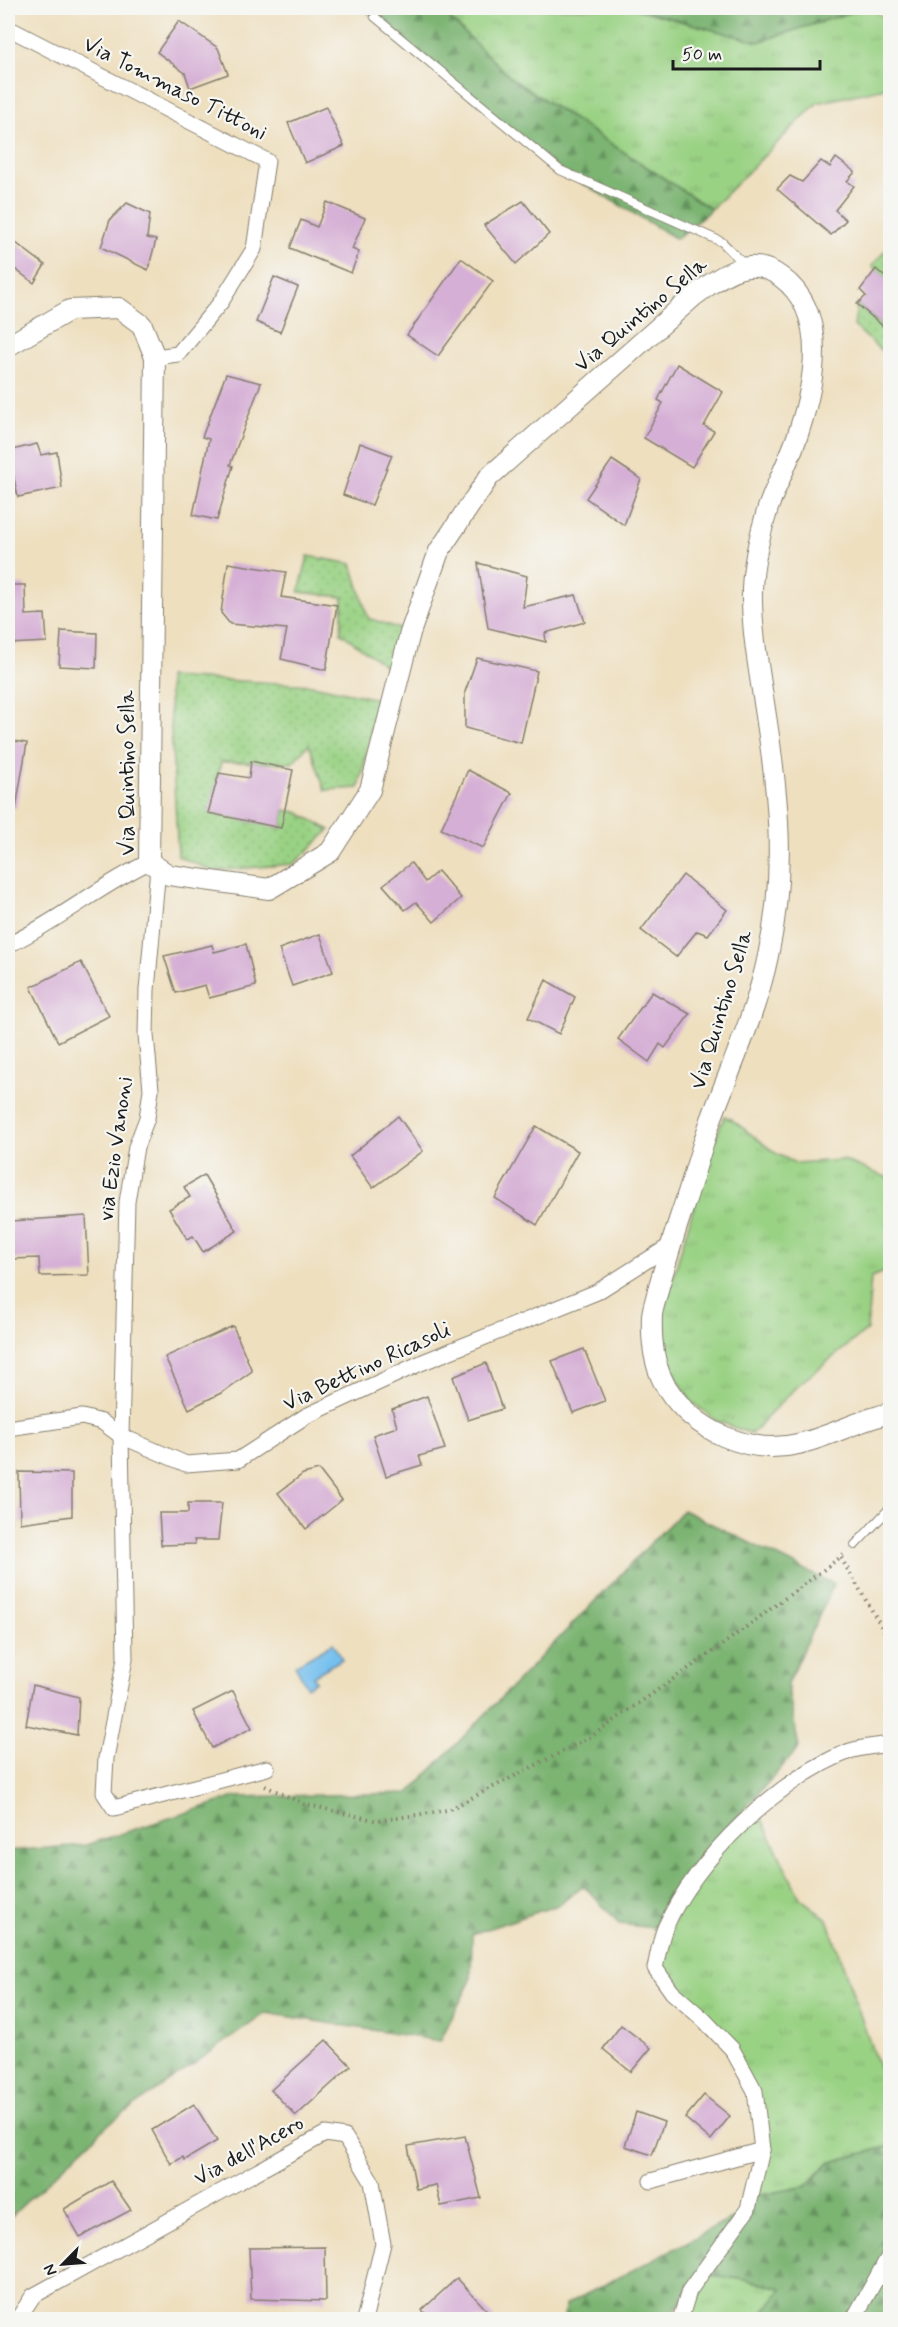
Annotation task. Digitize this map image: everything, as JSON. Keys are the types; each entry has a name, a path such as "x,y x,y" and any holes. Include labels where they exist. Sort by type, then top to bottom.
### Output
{"street":[{"name":"Via Tommaso Tittoni","path":"8,28 267,161 254,249 221,302 178,354 155,357"},
{"name":"Via Quintino Sella","path":"8,346 70,310 119,308 142,325 155,357 154,865 169,875 270,890 330,852 370,790 410,633 439,551 489,477 694,296 718,278 746,266 768,268 798,292 807,307 813,338 814,371 799,431 769,506 753,571 752,595 757,660 778,805 780,834 778,884 768,958 670,1245 652,1312 653,1343 665,1386 701,1425 744,1444 796,1445 891,1413"},
{"path":"8,945 28,936 119,876 154,865"},
{"name":"via Ezio Vanoni","path":"154,865 146,1035 151,1090 147,1118 136,1147 127,1202 121,1437 125,1659 105,1758 104,1793 114,1808 240,1775"},
{"name":"Via Bettino Ricasoli","path":"8,1428 82,1417 102,1422 121,1437 186,1464 238,1460 306,1416 423,1362 597,1292 670,1245"},
{"path":"680,2319 689,2291 748,2209 762,2150 755,2091 732,2049 672,1992 655,1968 665,1929 693,1878 757,1809 806,1774 851,1751 891,1744"},
{"path":"240,1775 267,1768"},
{"name":"Via dell'Acero","path":"17,2319 33,2296 325,2134 345,2138 372,2182 382,2244 364,2319"},
{"path":"651,2181 762,2150"},
{"path":"852,2319 891,2254"}],"lane":[{"path":"375,17 560,170 722,242 746,266"},
{"path":"855,1545 891,1508"}],"path":[{"path":"240,1775 304,1803 378,1821 448,1810 589,1738 722,1645 855,1545"},
{"path":"841,1557 891,1641"}],"green space":[{"path":"362,8 439,8 512,79 711,209 677,239 560,170"},
{"path":"439,8 633,8 758,42 870,8 890,22 890,87 817,103 711,209 512,79"},
{"path":"633,8 864,8 758,42"},
{"path":"890,245 890,282 872,266"},
{"path":"857,304 890,333 890,355 884,353 854,326"},
{"path":"308,556 352,564 368,618 403,630 391,670 341,633 343,597 299,592"},
{"path":"168,677 313,685 378,699 359,788 325,790 309,744 292,763 221,762 209,813 281,828 285,810 297,812 330,830 294,864 212,871 178,856"},
{"path":"724,1116 777,1154 795,1163 843,1160 888,1178 890,1176 890,1270 871,1277 867,1330 798,1385 751,1434 715,1420 690,1400 669,1364 663,1312 704,1171"},
{"path":"683,1510 834,1584 787,1684 799,1748 676,1885 654,1928 620,1924 584,1886 558,1905 472,1934 471,1980 440,2041 266,2013 110,2123 8,2219 8,1851 86,1845 235,1797 409,1793"},
{"path":"757,1809 800,1898 827,1919 890,2101 890,2146 828,2163 807,2186 751,2197 762,2150 755,2091 732,2049 655,1968 693,1878"},
{"path":"890,2146 890,2319 758,2319 782,2288 747,2280 702,2274 668,2319 564,2320 565,2305 743,2213 751,2197 807,2186 828,2163"},
{"path":"702,2274 783,2288 758,2319 680,2320"}],"water":[{"path":"333,1643 342,1659 313,1676 316,1681 307,1687 295,1665"}],"building":[{"path":"179,21 218,48 228,74 190,88 185,73 157,52"},
{"path":"326,107 344,146 305,163 288,123"},
{"path":"836,158 855,172 847,181 854,186 835,210 846,220 831,235 777,189 790,176 802,182 821,161 830,167"},
{"path":"523,201 549,234 516,264 484,225"},
{"path":"327,202 365,218 352,249 359,252 351,273 290,248 301,220 317,227"},
{"path":"127,203 150,214 147,238 156,240 148,270 101,247 110,220"},
{"path":"8,237 45,265 34,283 8,264"},
{"path":"461,258 493,281 438,356 407,335"},
{"path":"876,269 891,282 891,333 857,304 866,296 860,290"},
{"path":"274,277 298,287 280,332 256,322"},
{"path":"677,364 723,392 704,426 714,431 692,467 644,438 663,403 658,400"},
{"path":"226,374 261,383 230,465 233,466 217,520 193,515 209,439 202,437"},
{"path":"360,443 392,455 372,505 343,495"},
{"path":"37,444 41,455 57,452 62,488 18,497 8,451"},
{"path":"612,460 641,479 624,525 586,498"},
{"path":"228,563 286,572 281,597 337,605 326,670 281,659 287,629 230,624 221,613"},
{"path":"478,563 527,576 523,607 576,595 585,622 545,633 546,642 488,628"},
{"path":"8,585 25,585 26,615 45,614 47,642 8,644"},
{"path":"61,631 97,633 96,668 59,666"},
{"path":"477,658 537,671 521,743 465,728 465,692"},
{"path":"8,740 27,743 16,808 8,807"},
{"path":"251,761 293,770 281,828 208,813 219,773 249,778"},
{"path":"468,770 512,793 483,848 441,829"},
{"path":"411,863 425,882 438,871 461,898 434,922 416,902 405,910 383,885"},
{"path":"683,875 727,910 708,935 697,931 676,957 641,930"},
{"path":"320,934 333,972 292,986 279,949"},
{"path":"246,944 256,986 209,998 205,985 176,993 164,956 212,945 214,952"},
{"path":"81,962 109,1016 58,1042 31,987"},
{"path":"546,980 575,997 559,1034 528,1018"},
{"path":"652,992 690,1014 665,1048 660,1044 649,1062 618,1039"},
{"path":"398,1116 423,1151 373,1188 350,1156"},
{"path":"536,1126 578,1151 537,1225 495,1198"},
{"path":"204,1175 237,1231 203,1252 193,1236 187,1239 169,1209 190,1197 184,1187"},
{"path":"86,1216 89,1275 40,1276 39,1258 11,1259 11,1221"},
{"path":"233,1326 252,1371 223,1392 189,1409 165,1357"},
{"path":"584,1349 605,1401 573,1413 552,1361"},
{"path":"486,1363 502,1409 468,1420 453,1377"},
{"path":"427,1396 445,1449 419,1456 422,1465 386,1476 373,1435 397,1427 392,1409"},
{"path":"319,1470 342,1500 306,1529 278,1493 303,1474"},
{"path":"19,1472 72,1473 72,1516 20,1523"},
{"path":"188,1503 222,1503 218,1540 194,1540 195,1544 161,1545 159,1513 188,1513"},
{"path":"33,1685 79,1697 77,1735 26,1725"},
{"path":"233,1691 252,1728 212,1748 193,1711"},
{"path":"621,2025 651,2048 631,2072 603,2049"},
{"path":"326,2040 351,2066 296,2116 271,2090"},
{"path":"704,2095 730,2116 711,2140 685,2118"},
{"path":"194,2104 217,2141 185,2160 183,2157 171,2164 152,2130"},
{"path":"636,2112 664,2122 652,2155 625,2146"},
{"path":"465,2136 481,2198 441,2206 436,2185 416,2189 408,2146"},
{"path":"111,2181 131,2210 80,2237 64,2209"},
{"path":"325,2247 326,2301 251,2299 249,2248"},
{"path":"457,2278 495,2319 430,2319 422,2310"}]}
